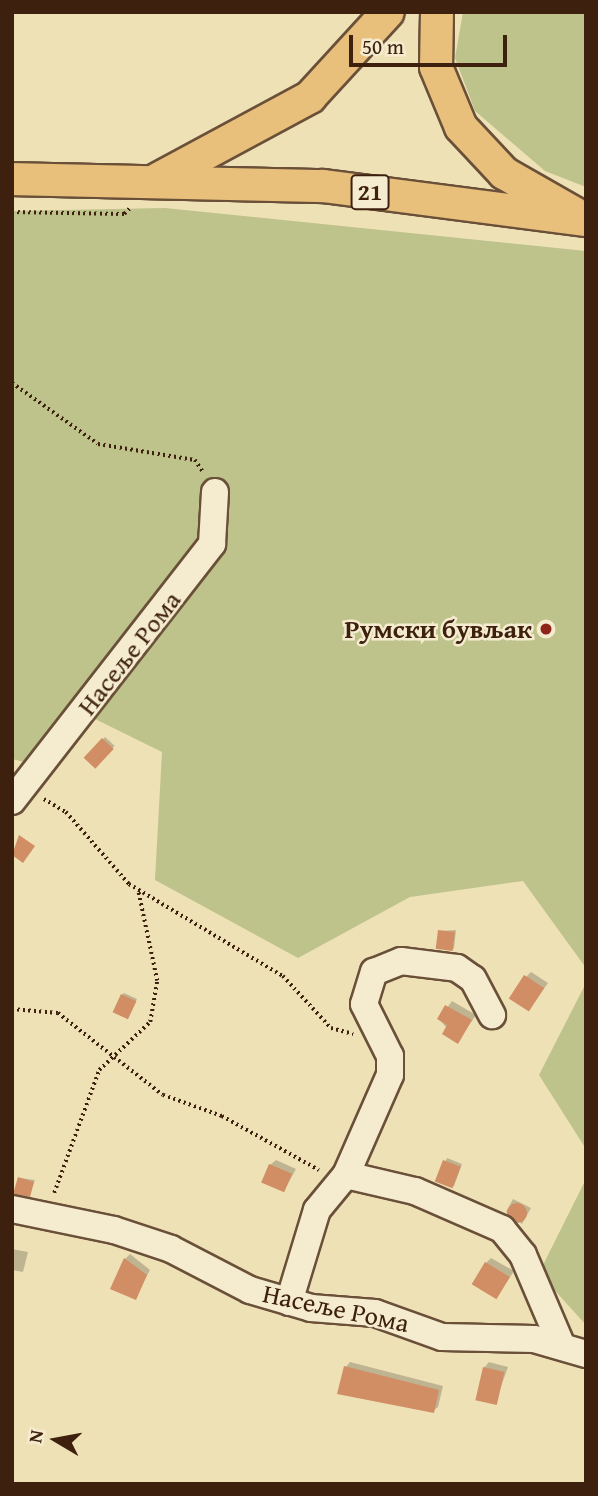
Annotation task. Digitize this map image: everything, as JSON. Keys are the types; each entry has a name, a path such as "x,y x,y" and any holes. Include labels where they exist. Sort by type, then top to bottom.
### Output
{"main road":[{"path":"158,179 310,97 388,12"},
{"path":"437,12 436,67 461,127 504,173 583,219"},
{"name":"21","path":"12,179 158,179 323,186 583,219"}],"street":[{"name":"Насеље Рома","path":"18,794 212,544 215,492"},
{"path":"289,1302 317,1210 346,1175 390,1075 390,1056 376,1032 365,990 374,972 401,961 457,968 473,979 492,1015"},
{"path":"346,1175 415,1191 502,1229 523,1255 561,1345"},
{"name":"Насеље Рома","path":"12,1209 47,1215 171,1249 250,1290 289,1302 375,1313 442,1337 561,1345 586,1354"}],"path":[{"path":"12,383 98,444 195,460 215,492"},
{"path":"18,794 66,812 138,890 283,976 331,1028 347,1034 376,1032"},
{"path":"47,1215 75,1124 99,1070 150,1022 155,1000 138,890"},
{"path":"12,1009 58,1013 113,1059 163,1095 222,1116 310,1169 346,1175"}],"green space":[{"path":"463,12 586,12 586,187 545,171 475,111 455,58"},
{"path":"165,208 586,251 586,968 523,881 410,897 298,958 155,880 162,752 89,716 36,765 12,759 12,211"},
{"path":"586,983 586,1149 539,1075"},
{"path":"586,1179 586,1325 539,1273"}],"building":[{"path":"102,738 114,749 95,769 84,758"},
{"path":"19,835 35,846 23,863 12,855"},
{"path":"438,930 455,932 453,951 436,949"},
{"path":"524,975 544,988 529,1012 509,998"},
{"path":"121,994 136,1001 128,1019 113,1012"},
{"path":"445,1005 472,1020 458,1044 442,1034 447,1025 437,1019"},
{"path":"443,1160 461,1167 452,1188 435,1181"},
{"path":"269,1164 292,1174 284,1192 261,1182"},
{"path":"18,1177 34,1182 30,1197 13,1194"},
{"path":"513,1203 521,1203 527,1213 521,1223 513,1223 507,1217 507,1209"},
{"path":"124,1258 147,1275 136,1300 110,1289"},
{"path":"485,1262 510,1277 496,1299 472,1284"},
{"path":"344,1366 439,1390 434,1413 337,1394"},
{"path":"483,1367 504,1372 497,1405 475,1400"}],"place":[{"name":"Румски бувљак","path":"546,629"}]}
